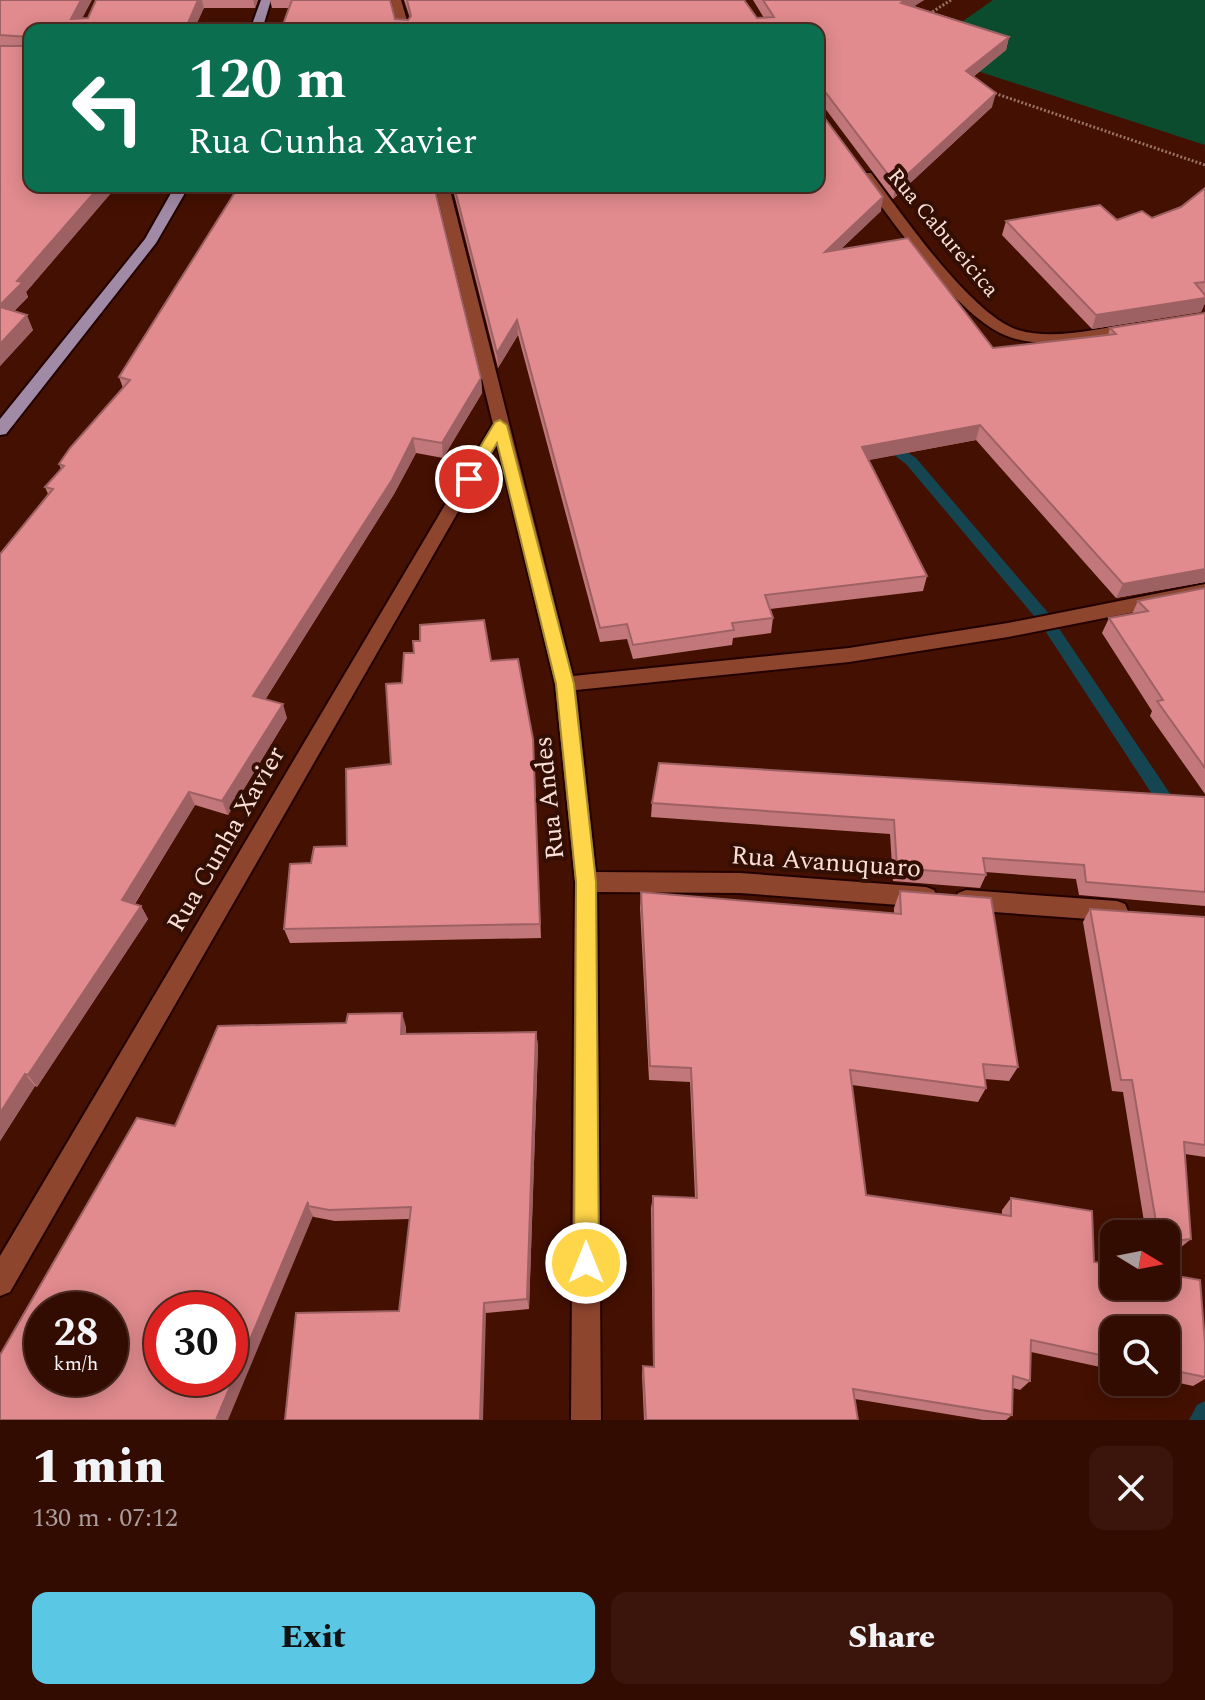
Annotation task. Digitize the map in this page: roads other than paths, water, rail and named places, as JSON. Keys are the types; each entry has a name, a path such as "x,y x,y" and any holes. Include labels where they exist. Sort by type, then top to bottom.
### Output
{"main road":[{"path":"258,24 266,0"},
{"path":"0,430 151,240 179,192"}],"street":[{"path":"396,0 402,24"},
{"name":"Rua Cabureicica","path":"856,163 956,286 998,327 1052,337 1145,326"},
{"name":"Rua Andes","path":"443,192 565,684 586,882 586,1420"},
{"name":"Rua Cunha Xavier","path":"0,1282 500,425"},
{"path":"565,684 849,655 1008,630 1205,591"},
{"name":"Rua Avanuquaro","path":"586,882 740,883 1142,913"}],"waterway":[{"path":"887,443 911,461 1045,619 1173,812"},
{"path":"1201,1420 1205,1413"}]}
